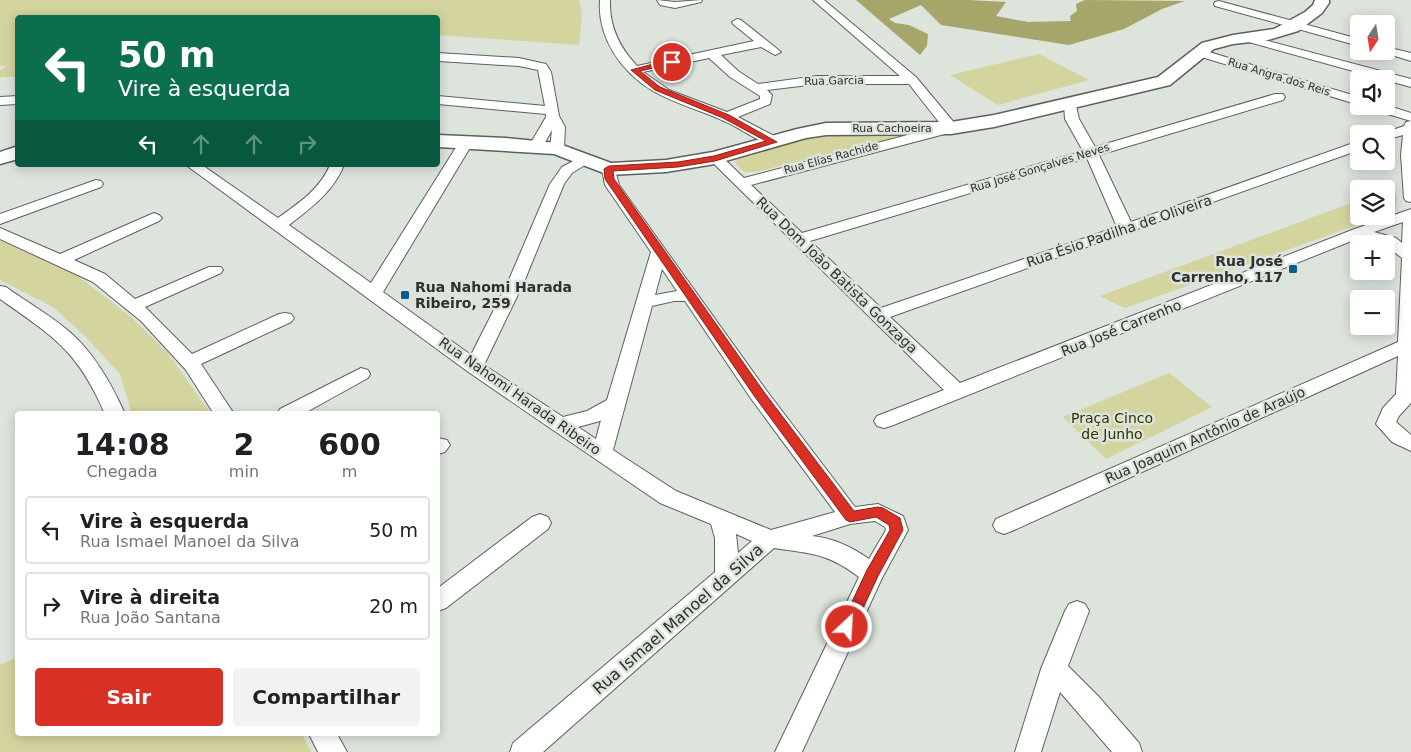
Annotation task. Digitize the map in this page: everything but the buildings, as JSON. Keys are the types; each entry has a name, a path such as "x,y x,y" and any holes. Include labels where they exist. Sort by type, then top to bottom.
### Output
{"main road":[{"name":"Rua Cachoeira","path":"440,141 466,141 557,148 609,169 666,166 715,158 826,129 882,136 970,126 1040,111 1071,112 1164,82 1208,46 1216,42 1271,36 1297,26 1320,9 1322,0"},
{"path":"0,158 15,153"}],"street":[{"path":"605,0 604,13 609,36 634,70 657,88 726,116 773,142"},
{"path":"666,2 675,5 697,0"},
{"path":"818,0 912,80 951,128"},
{"path":"1221,3 1350,40"},
{"path":"737,22 774,52"},
{"path":"1248,39 1411,83"},
{"path":"634,70 763,43"},
{"path":"711,53 734,74 766,95 766,102 726,116"},
{"name":"Rua Angra dos Reis","path":"1199,53 1350,98"},
{"path":"1395,53 1411,57"},
{"path":"440,57 519,62 542,68 545,72 553,114 559,125 557,148"},
{"name":"Rua Garcia","path":"757,88 817,80 912,80"},
{"name":"Rua José Gonçalves Neves","path":"800,239 1279,96"},
{"path":"0,101 15,100"},
{"path":"440,100 553,114"},
{"path":"1071,112 1126,229"},
{"path":"1395,112 1411,117"},
{"path":"536,146 553,114"},
{"path":"1395,133 1411,127 1408,155 1411,198"},
{"name":"Rua Elías Rachide","path":"741,183 882,136"},
{"path":"374,293 466,141"},
{"name":"Rua Ésio Padilha de Oliveira","path":"878,315 1126,229 1350,148"},
{"path":"1395,151 1408,155"},
{"name":"Rua Dom João Batista Gonzaga","path":"715,158 958,392"},
{"path":"474,366 516,282 557,184 567,170 586,160"},
{"name":"Rua Nahomi Harada Ribeiro","path":"196,167 474,366 668,497 770,539 824,546 849,557 872,574"},
{"path":"278,226 300,209 322,188 336,167"},
{"path":"609,169 612,185 760,395 850,516"},
{"path":"0,219 96,184"},
{"path":"1411,214 1406,396 1390,413 1386,424 1411,444"},
{"name":"Rua José Carrenho","path":"884,421 1358,233 1411,214"},
{"path":"61,260 154,218"},
{"path":"0,233 99,278 134,306 190,362 222,411"},
{"path":"1358,233 1390,241 1409,256"},
{"path":"602,453 659,251"},
{"path":"134,306 214,270"},
{"path":"0,291 71,343 87,362 104,389 114,411"},
{"path":"645,302 674,296 691,296"},
{"path":"190,362 284,318"},
{"name":"Rua Joaquim Antônio de Araújo","path":"1004,525 1407,345"},
{"path":"293,411 361,374"},
{"path":"560,425 593,416 617,403"},
{"path":"788,752 872,574 897,530 895,522 878,512"},
{"name":"Rua Ismael Manoel da Silva","path":"523,752 770,539 850,516 878,512"},
{"path":"720,518 726,538 727,577"},
{"path":"440,599 540,523"},
{"path":"1028,752 1054,669 1077,611"},
{"path":"1054,669 1090,705 1129,752"},
{"path":"323,736 334,752"}],"green space":[{"path":"0,0 579,0 582,13 579,45 440,35 440,15 15,15 15,77 0,77 0,71 6,66 0,66"},
{"path":"1039,54 1089,80 998,105 950,75"},
{"path":"833,131 916,132 756,172 744,172 735,163 740,154"},
{"path":"1395,192 1397,196 1395,212"},
{"path":"1350,203 1350,225 1357,225 1125,308 1100,296"},
{"path":"0,238 64,265 132,318 167,352 209,411 131,411 120,374 85,336 53,307 0,280"},
{"name":"Praça Cinco de Junho","path":"1169,373 1212,407 1106,459 1063,417"},
{"path":"15,658 15,736 303,736 311,752 0,752 0,665"}],"shaded area":[{"path":"856,0 1006,2 996,16 1028,22 1071,21 1070,16 1077,11 1076,4 1085,0 1185,1 1162,9 1124,29 1069,45 941,25 921,5 889,19 895,23 909,25 928,34 927,46 920,55"}],"place":[{"name":"Rua José Carrenho, 117","path":"1293,269"},
{"name":"Rua Nahomi Harada Ribeiro, 259","path":"405,295"}],"route":[{"path":"672,62 634,70 657,88 726,116 773,142 715,158 678,165 624,170 609,169 610,179 612,185 760,395 850,516 878,512 895,522 897,530 872,574 847,627"}]}
